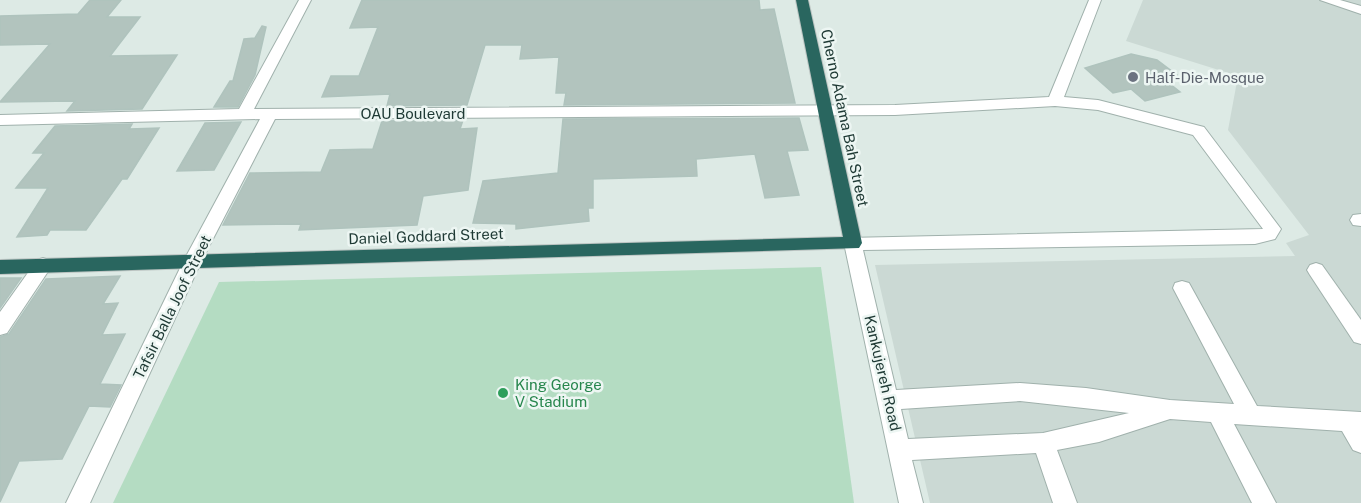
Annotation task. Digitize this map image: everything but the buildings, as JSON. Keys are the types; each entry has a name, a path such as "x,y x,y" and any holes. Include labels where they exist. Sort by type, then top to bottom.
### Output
{"highway":[{"name":"Cherno Adama Bah Street","path":"802,0 853,243"},
{"name":"Daniel Goddard Street","path":"0,267 853,243"}],"street":[{"path":"244,114 305,0"},
{"path":"1055,101 1095,0"},
{"path":"1326,0 1361,10"},
{"name":"OAU Boulevard","path":"0,120 244,114 895,110 1055,101 1098,105 1198,131 1272,229 1269,234 1255,237 853,243"},
{"name":"Tafsir Balla Joof Street","path":"78,503 192,262 270,114"},
{"name":"Kankujereh Road","path":"853,243 911,503"},
{"path":"0,327 43,265"},
{"path":"1316,270 1361,336"},
{"path":"1182,288 1250,413"},
{"path":"1341,307 1361,307"},
{"path":"889,400 1020,392 1086,397 1170,410 1354,421 1361,443"},
{"path":"900,450 1042,443 1099,432 1170,410"},
{"path":"1216,412 1264,503"},
{"path":"1042,443 1065,503"}],"shaded area":[{"path":"1143,0 1361,0 1361,503 930,503 875,265 1295,256 1286,243 1309,235 1228,130 1238,76 1126,41"}],"green space":[{"name":"King George V Stadium","path":"821,267 854,503 113,503 219,282"}],"place":[{"name":"Half-Die-Mosque","path":"1133,77"},
{"name":"King George V Stadium","path":"503,393"}]}
